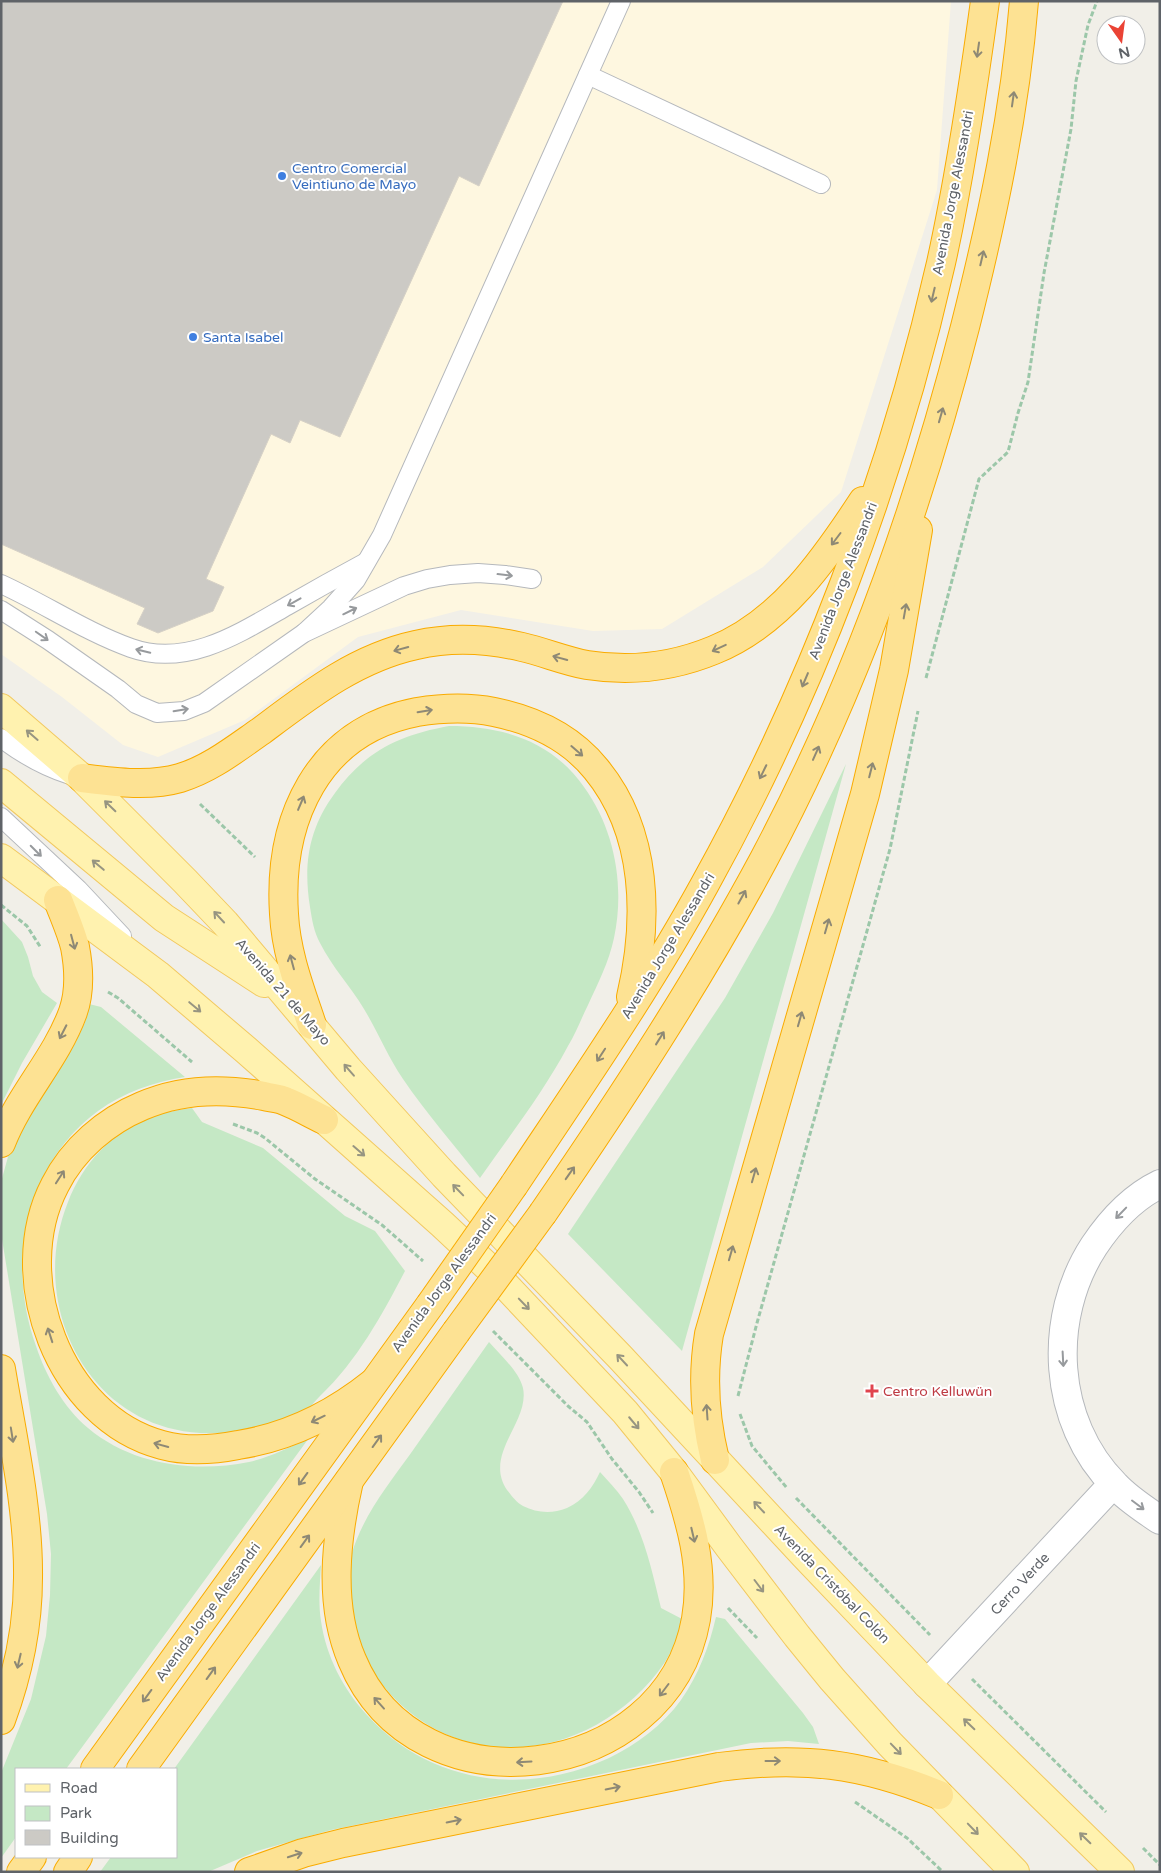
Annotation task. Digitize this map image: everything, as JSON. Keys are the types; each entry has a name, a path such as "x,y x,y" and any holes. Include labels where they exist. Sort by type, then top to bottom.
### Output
{"highway":[{"name":"Avenida Jorge Alessandri","path":"95,1768 430,1305 514,1185 627,1014 679,931 706,883 784,728 819,648 884,470 907,393 941,263 969,112 984,1"},
{"path":"142,1768 603,1126 659,1041 712,953 765,856 814,758 856,660 894,562 928,462 955,364 996,198 1011,116 1024,1"},
{"path":"715,1460 708,1433 704,1382 708,1334 865,794 881,730 905,612 928,462"},
{"path":"82,778 115,782 158,782 180,778 225,757 334,678 389,652 418,644 448,640 498,642 523,647 585,665 637,668 664,666 716,650 743,636 771,616 792,596 849,523 884,470"},
{"path":"312,1025 288,946 284,915 283,884 286,855 302,798 316,774 333,754 354,736 378,724 404,715 458,708 486,710 540,725 579,751 596,768 609,787 630,832 641,884 640,946 627,1014"},
{"path":"1,1143 18,1106 64,1030 73,1011 77,986 77,965 74,946 58,900"},
{"path":"324,1120 284,1100 255,1095 202,1091 160,1099 128,1112 105,1127 84,1145 68,1164 55,1185 46,1208 40,1233 38,1262 45,1320 54,1347 84,1395 104,1415 122,1428 162,1446 184,1450 219,1449 253,1443 287,1433 321,1418 352,1399 373,1382"},
{"path":"1,1369 23,1505 28,1577 26,1613 20,1655 10,1697 1,1720"},
{"path":"349,1481 341,1518 337,1551 337,1584 344,1638 362,1681 375,1699 394,1719 415,1735 439,1748 465,1757 494,1762 524,1762 554,1758 583,1750 607,1739 629,1725 649,1707 666,1688 679,1666 689,1644 696,1620 698,1570 695,1544 687,1510 674,1472"},
{"path":"249,1872 303,1853 343,1843 719,1766 760,1762 840,1765 907,1781 939,1795"},
{"path":"21,1872 31,1858"},
{"path":"68,1872 77,1858"}],"main road":[{"name":"Avenida 21 de Mayo","path":"1,708 82,778 186,881 225,923 348,1069 444,1175 553,1288"},
{"path":"1,783 164,918 192,938 284,995"},
{"path":"1,858 158,975 246,1050 490,1269 625,1412 674,1472 729,1548 797,1636 862,1714 1015,1872"},
{"name":"Avenida Cristóbal Colón","path":"553,1288 927,1684 1120,1872"}],"street":[{"path":"1160,1184 1128,1206 1104,1231 1086,1259 1072,1291 1064,1325 1062,1359 1066,1393 1076,1426 1092,1456 1114,1484 1136,1505 1160,1520"},
{"name":"Cerro Verde","path":"927,1684 1114,1484"}],"lane":[{"path":"1,610 24,623 118,689 136,704 157,713 184,711 204,704 304,633 330,608 356,580 382,535 621,1"},
{"path":"588,75 821,184"},
{"path":"1,584 26,595 103,636 132,648 158,654 184,652 228,639 367,561"},
{"path":"304,633 383,594 427,579 478,573 505,574 532,579"},
{"path":"1,626 24,623"},
{"path":"1,738 19,751 54,770 82,778"},
{"path":"1,817 78,889 158,975"}],"path":[{"path":"925,680 978,479 1008,452 1028,382 1044,273 1071,129 1076,81 1088,25 1097,1"},
{"path":"736,1405 741,1381 890,849 919,708"},
{"path":"180,778 199,804 283,884"},
{"path":"1,905 26,926 44,954"},
{"path":"77,986 107,992 118,998 192,1062 197,1070 206,1108 212,1116 257,1133 265,1138 321,1184 382,1225 426,1263"},
{"path":"488,1325 568,1406 587,1422 612,1460 639,1492 654,1515"},
{"path":"739,1413 752,1446 788,1490"},
{"path":"795,1497 1002,1710 1112,1818"},
{"path":"698,1600 720,1602 763,1644"},
{"path":"840,1765 842,1793 907,1838 943,1872"},
{"path":"1139,1845 1160,1865"}],"shaded area":[{"path":"1,1 951,1 937,190 841,492 763,567 662,629 593,631 461,610 358,637 245,720 158,757 123,745 62,697 1,654"}],"green space":[{"path":"449,726 488,729 507,733 541,747 557,758 571,771 595,804 610,840 618,879 617,918 614,938 596,989 574,1036 548,1080 480,1178 403,1079 364,1009 325,952 315,930 308,891 308,861 314,833 326,806 347,778 371,756 385,747 415,734"},
{"path":"846,764 682,1351 568,1234 725,998 773,913"},
{"path":"1,919 22,942 33,976 42,992 57,1003 22,1063 1,1105"},
{"path":"89,1004 101,1007 185,1077 162,1082 129,1093 98,1111 73,1133 53,1159 38,1187 28,1218 23,1249 23,1282 27,1314 36,1346 50,1380 63,1401 79,1420 105,1441 144,1458 164,1463 207,1467 249,1462 279,1452 309,1438 67,1768 15,1768 15,1838 1,1858 1,1773 31,1699 46,1636 51,1554 47,1514 1,1233 1,1182 11,1146 76,1042 85,1022"},
{"path":"192,1108 202,1122 263,1148 345,1216 375,1231 405,1271 378,1321 357,1353 346,1368 308,1409 300,1414 268,1424 234,1432 216,1433 173,1429 135,1414 104,1390 80,1360 64,1323 56,1284 57,1243 68,1202 82,1174 100,1150 137,1123 161,1114"},
{"path":"489,1342 518,1375 523,1388 523,1401 520,1413 503,1451 500,1464 501,1477 507,1490 523,1506 545,1512 556,1511 573,1505 583,1497 591,1488 600,1472 623,1499 637,1525 661,1608 684,1620 676,1642 665,1662 641,1691 614,1714 582,1732 549,1743 514,1748 479,1745 444,1734 412,1714 400,1704 372,1670 360,1644 353,1614 349,1570 356,1542 369,1515 385,1489"},
{"path":"321,1565 320,1607 323,1634 331,1659 343,1683 358,1705 392,1738 420,1756 449,1769 480,1777 512,1780 545,1777 577,1770 619,1753 639,1741 657,1726 681,1700 703,1660 716,1617 725,1619 803,1713 813,1727 819,1744 788,1741 751,1743 331,1830 257,1851 208,1872 100,1872 110,1858 178,1858 178,1768 175,1768"}],"building":[{"name":"Santa Isabel","path":"1,1 563,1 479,186 459,176 340,437 300,420 290,443 271,434 206,579 224,587 213,611 158,633 137,624 145,608 1,544"}],"place":[{"name":"Centro Comercial Veintiuno de Mayo","path":"282,176"},
{"name":"Santa Isabel","path":"193,337"},
{"name":"Centro Kelluwün","path":"872,1391"}]}
